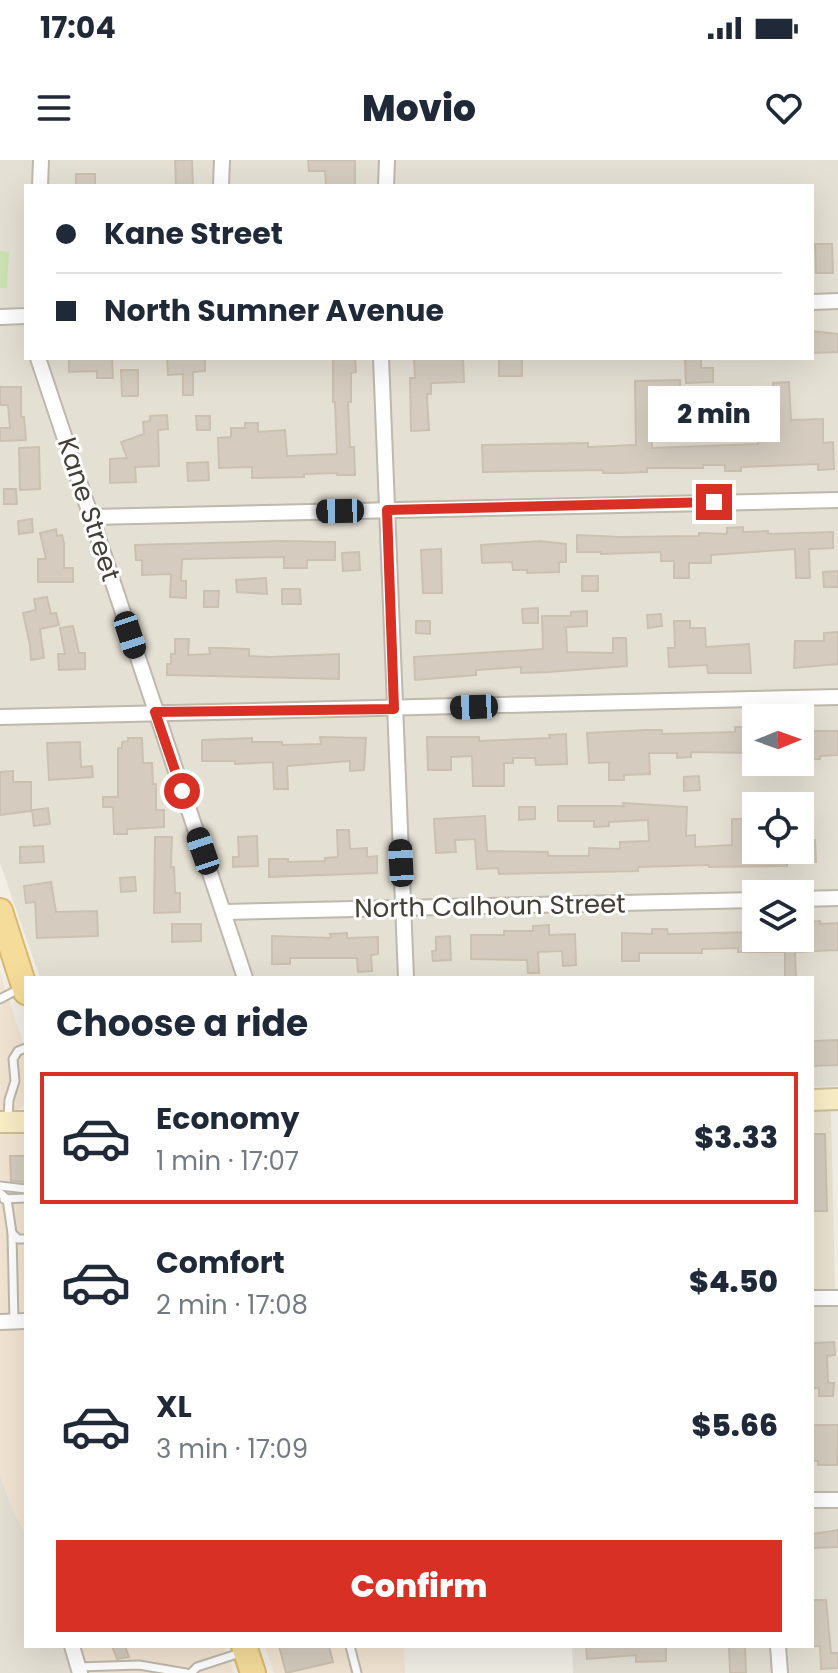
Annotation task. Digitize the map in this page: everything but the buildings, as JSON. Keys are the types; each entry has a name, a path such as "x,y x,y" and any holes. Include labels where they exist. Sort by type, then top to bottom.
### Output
{"main road":[{"path":"1,918 24,986"},
{"path":"814,1100 838,1099"}],"street":[{"path":"40,184 41,160"},
{"path":"221,184 222,160"},
{"path":"386,184 387,160"},
{"path":"814,302 838,301"},
{"path":"0,317 24,316"},
{"name":"Kane Street","path":"39,360 244,976"},
{"path":"381,360 406,976"},
{"path":"92,517 838,500"},
{"path":"0,717 838,697"},
{"path":"814,899 838,898"},
{"name":"North Calhoun Street","path":"224,912 742,900"},
{"path":"814,1298 838,1298"},
{"path":"814,1500 838,1500"},
{"path":"73,1648 79,1670"},
{"path":"778,1648 780,1673"}],"lane":[{"path":"0,999 24,989"},
{"path":"11,1122 9,1100 15,1081 13,1059 18,1051 24,1049"},
{"path":"0,1186 24,1189"},
{"path":"13,1321 12,1233 2,1197 24,1198"},
{"path":"12,1233 18,1239 24,1239"},
{"path":"351,1648 357,1673"},
{"path":"79,1670 139,1665 188,1673 197,1667 248,1657"}],"shaded area":[{"path":"0,160 838,160 838,1086 814,1087 814,976 39,976 0,863"},
{"path":"0,973 24,1046 24,1105 17,1110 0,1110"},
{"path":"814,1111 831,1111 835,1290 814,1291"},
{"path":"24,1132 24,1531 0,1475 0,1133"},
{"path":"838,1290 838,1673 573,1673 572,1648 814,1648 814,1291"},
{"path":"0,1475 24,1531 24,1648 82,1648 90,1673 0,1673"},
{"path":"82,1648 226,1648 234,1673 90,1673"},
{"path":"266,1648 404,1648 405,1673 274,1673"}],"green space":[{"path":"0,251 9,252 7,288 0,288"}],"route":[{"path":"182,791 155,712 394,709 387,510 714,502"}]}
